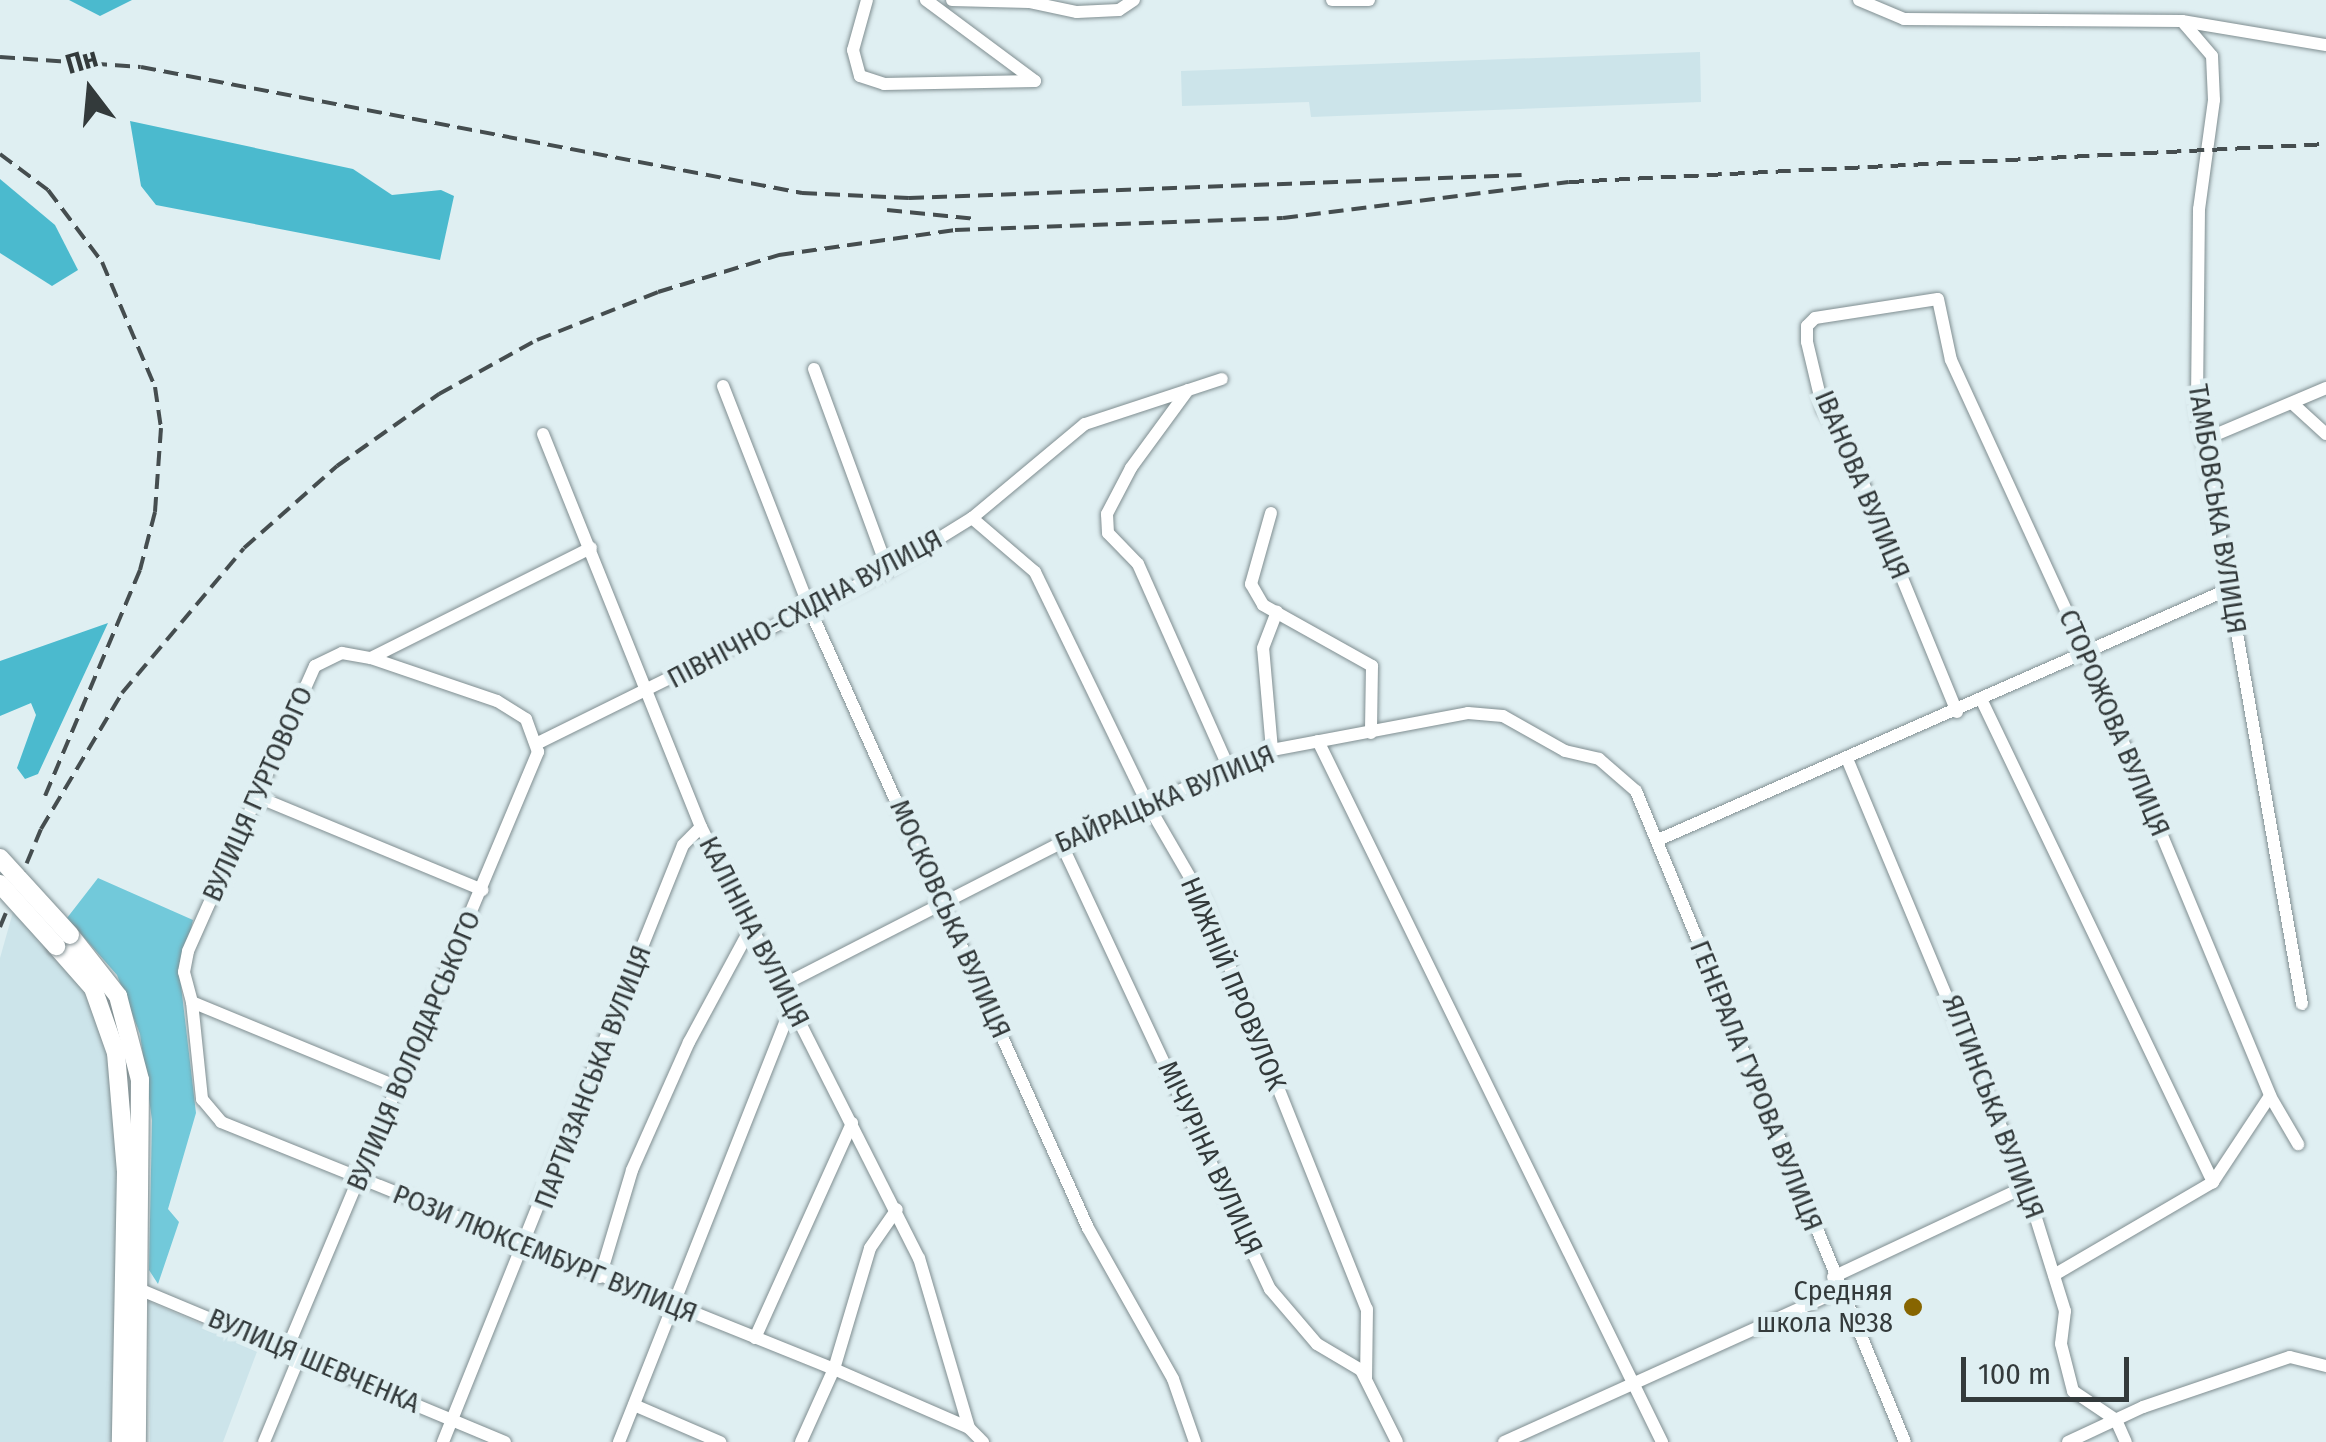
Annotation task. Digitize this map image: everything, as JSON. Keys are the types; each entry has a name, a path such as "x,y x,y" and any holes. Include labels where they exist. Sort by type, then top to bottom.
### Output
{"main road":[{"path":"0,858 63,940"},
{"path":"0,884 110,980 132,1036 144,1120 121,1442"},
{"path":"130,1287 137,1442"}],"street":[{"path":"867,0 853,50 860,76 884,84 1035,81 926,0"},
{"path":"952,0 1077,12 1119,10 1134,0"},
{"path":"1332,0 1369,0"},
{"path":"1860,0 1904,19 2182,20 2326,45"},
{"name":"ТАМБОВСЬКА ВУЛИЦЯ","path":"2182,20 2212,56 2213,71 2194,348 2204,440 2302,1004"},
{"name":"СТОРОЖОВА ВУЛИЦЯ","path":"1938,299 1951,360 2086,653 2270,1096 2298,1144"},
{"name":"ІВАНОВА ВУЛИЦЯ","path":"1938,299 1815,318 1807,326 1807,342 1823,409 1846,440 1957,712"},
{"path":"814,369 888,570"},
{"name":"ПІВНІЧНО-СХІДНА ВУЛИЦЯ","path":"537,748 888,570 972,518 1086,424 1222,379"},
{"name":"МОСКОВСЬКА ВУЛИЦЯ","path":"723,386 810,612 1088,1228 1173,1379 1194,1442"},
{"path":"1190,388 1132,468 1107,514 1108,532 1138,564 1230,771"},
{"path":"2204,440 2326,388"},
{"path":"2292,403 2326,434"},
{"name":"КАЛІНІНА ВУЛИЦЯ","path":"543,434 701,827 750,929 785,984 792,1005 897,1209 939,1318 969,1428"},
{"path":"1271,513 1251,584 1263,605 1372,666 1371,733"},
{"name":"НИЖНІЙ ПРОВУЛОК","path":"972,518 1035,572 1148,805 1202,900 1366,1308 1366,1378"},
{"name":"ВУЛИЦЯ ГУРТОВОГО","path":"192,1002 185,961 315,666 342,652 371,658 591,548"},
{"path":"1658,840 1848,761 2229,589"},
{"path":"1272,750 1263,648 1277,612"},
{"path":"371,658 496,701 526,718 537,748"},
{"path":"1982,700 2213,1182"},
{"name":"БАЙРАЦЬКА ВУЛИЦЯ","path":"785,984 1062,843 1272,750 1468,713 1503,716 1565,751"},
{"path":"1318,740 1662,1442"},
{"name":"ВУЛИЦЯ ВОЛОДАРСЬКОГО","path":"264,1442 293,1352 358,1180 482,890 537,748"},
{"name":"ГЕНЕРАЛА ГУРОВА ВУЛИЦЯ","path":"1565,751 1599,759 1622,776 1658,840 1838,1291 1904,1442"},
{"name":"ЯЛТИНСЬКА ВУЛИЦЯ","path":"1848,761 2026,1186 2066,1311 2061,1344 2073,1391 2116,1420"},
{"path":"258,797 482,890"},
{"name":"ПАРТИЗАНСЬКА ВУЛИЦЯ","path":"444,1442 527,1246 684,845 701,827"},
{"name":"МІЧУРІНА ВУЛИЦЯ","path":"1062,843 1270,1289 1317,1344 1345,1356 1366,1378 1397,1442"},
{"path":"600,1277 632,1170 689,1042 750,929"},
{"path":"192,1002 398,1087"},
{"name":"РОЗИ ЛЮКСЕМБУРГ ВУЛИЦЯ","path":"192,1002 206,1109 220,1122 672,1308 834,1368 969,1428 983,1442"},
{"path":"620,1442 792,1005"},
{"path":"2054,1275 2213,1182 2270,1096"},
{"path":"755,1338 852,1123"},
{"path":"1833,1277 2026,1186"},
{"path":"801,1442 834,1368 870,1248 897,1209"},
{"name":"ВУЛИЦЯ ШЕВЧЕНКА","path":"130,1287 505,1442"},
{"path":"1504,1442 1838,1291"},
{"path":"2068,1442 2116,1420 2290,1357 2326,1366"},
{"path":"634,1405 720,1442"},
{"path":"2116,1420 2126,1442"}],"shaded area":[{"path":"69,0 132,0 100,16"},
{"path":"1700,52 1701,102 1311,117 1309,102 1182,106 1181,71"},
{"path":"130,121 353,169 392,195 441,190 454,196 440,260 156,205 141,186"},
{"path":"0,179 55,225 78,270 52,286 0,253"},
{"path":"108,623 38,774 25,779 17,768 36,715 31,703 0,716 0,661"},
{"path":"98,878 193,920 180,977 196,1113 168,1209 179,1222 158,1284 149,1270 152,1120 140,1034 117,975 67,918"},
{"path":"13,912 86,992 108,1054 118,1172 112,1442 0,1442 0,958"},
{"path":"148,1301 258,1349 223,1442 150,1442"}],"railway":[{"path":"0,57 141,67 802,193 909,198 1522,175"},
{"path":"0,927 41,829 122,693 244,548 337,466 439,394 537,340 658,292 779,255 955,230 1283,218 1569,182 2326,144"},
{"path":"0,154 48,190 102,262 155,387 161,428 155,512 140,570 45,796"},
{"path":"887,210 977,219"}],"place":[{"name":"Средняя школа №38","path":"1913,1307"}]}
